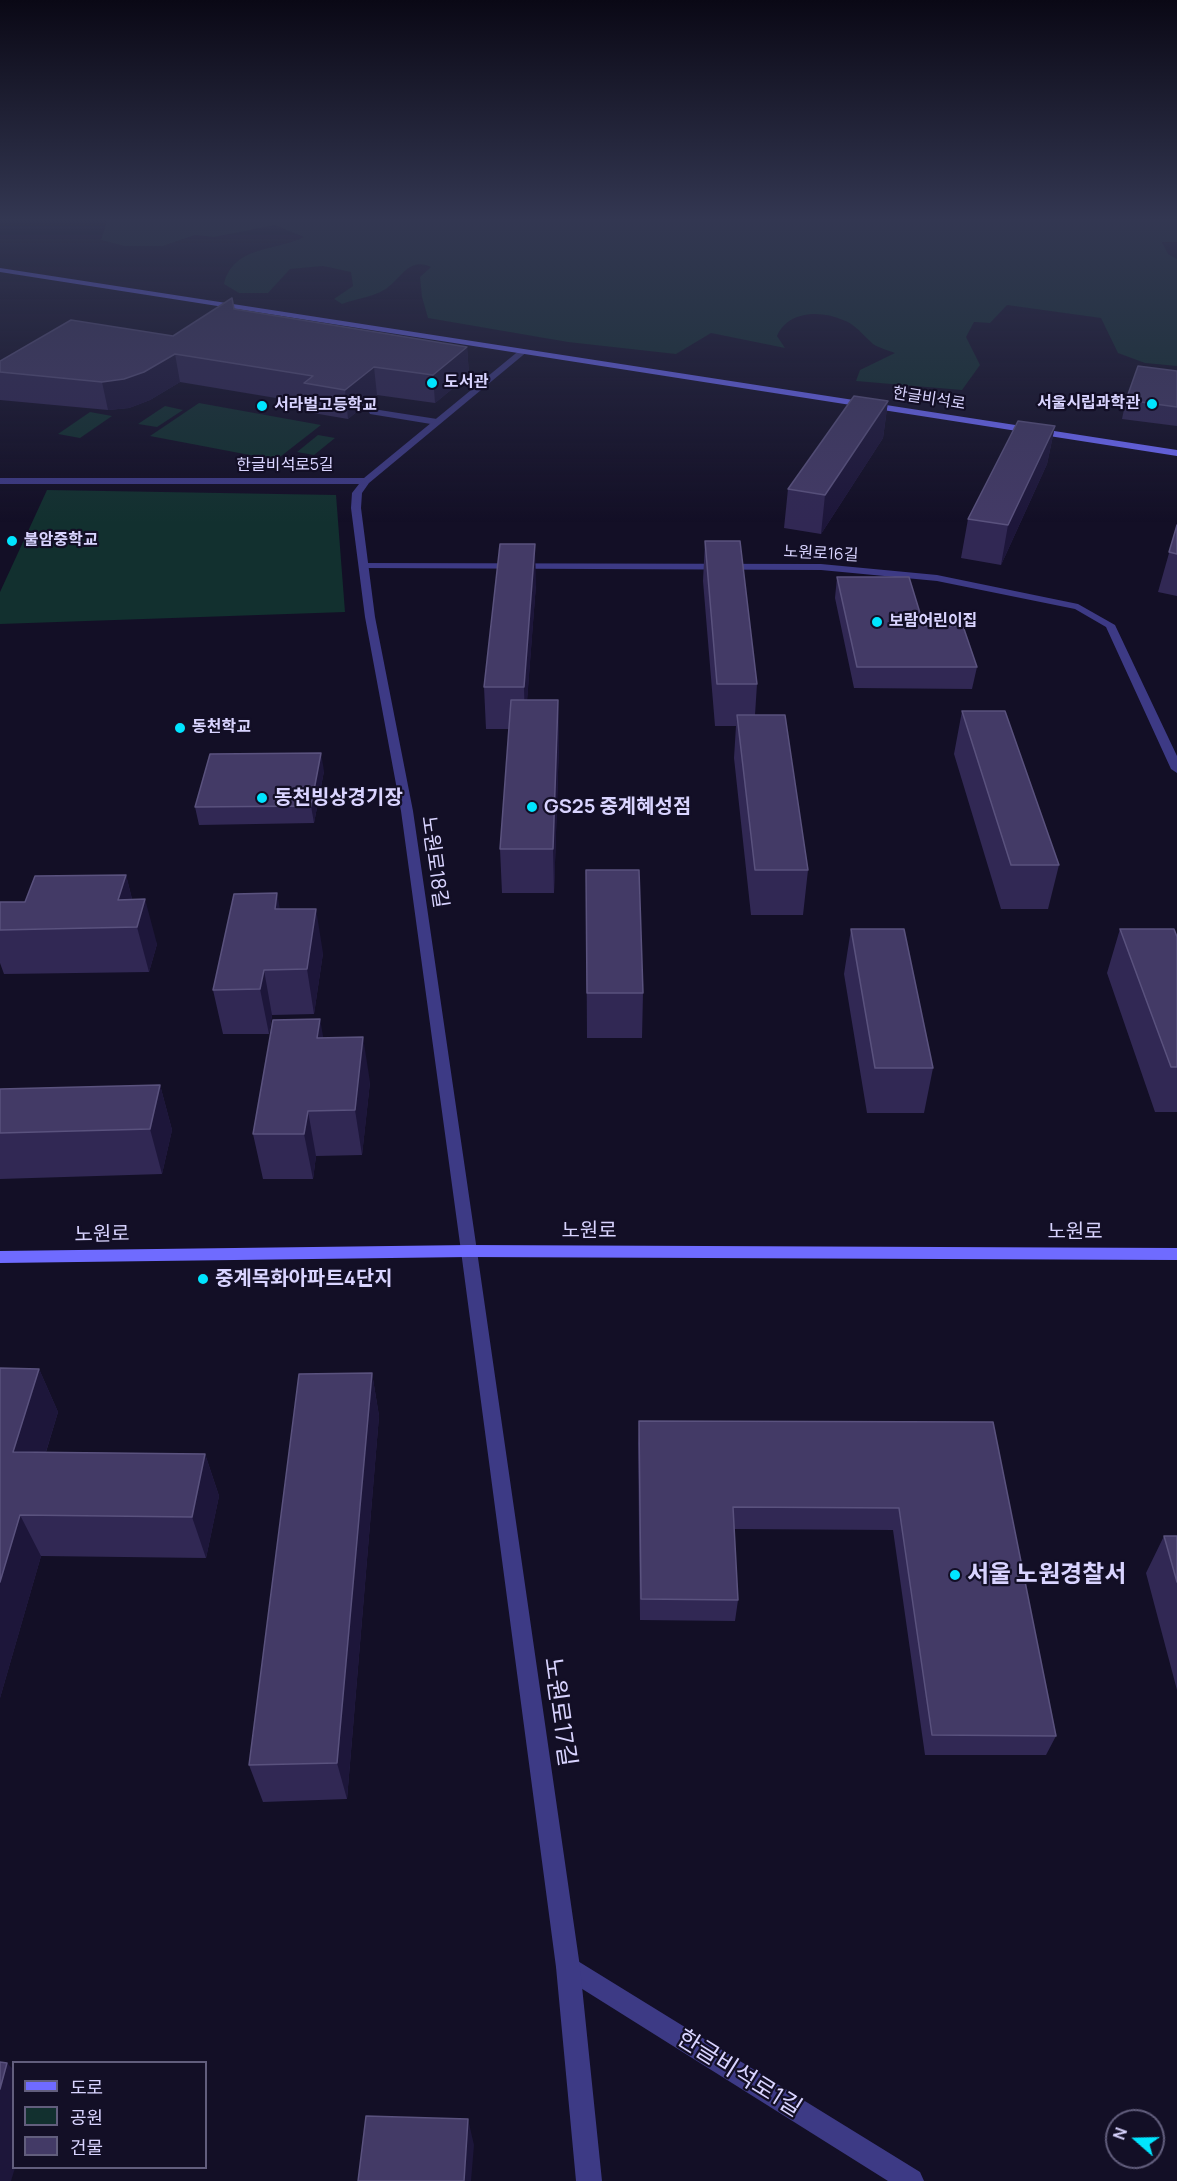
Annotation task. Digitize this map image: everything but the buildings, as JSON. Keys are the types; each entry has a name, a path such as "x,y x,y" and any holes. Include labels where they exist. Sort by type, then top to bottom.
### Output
{"main road":[{"name":"한글비석로","path":"322,320 1177,453"},
{"name":"노원로","path":"0,1257 469,1251 1177,1254"}],"street":[{"path":"366,481 524,351"},
{"path":"373,412 437,422"},
{"name":"한글비석로5길","path":"0,481 366,481"},
{"name":"노원로18길","path":"366,481 357,493 356,508 370,617 387,717 407,811 469,1251"},
{"name":"노원로16길","path":"364,565 821,567 937,578 1078,607 1110,625 1177,769"},
{"name":"노원로17길","path":"469,1251 568,1967 589,2181"},
{"name":"한글비석로1길","path":"568,1967 911,2181"}],"green space":[{"path":"438,320 793,320 782,328 777,336 785,348 711,333 676,354 568,342"},
{"path":"841,320 993,320 990,323 974,322 966,337 980,365 962,390 856,381 860,370 895,353 873,344"},
{"path":"1102,320 1177,320 1177,366 1145,363 1118,353"},
{"path":"199,403 321,425 276,460 150,436"},
{"path":"165,406 183,410 157,427 138,424"},
{"path":"90,412 112,416 80,438 58,434"},
{"path":"318,435 335,438 314,455 297,452"},
{"path":"47,490 336,495 345,612 0,624 0,592"}],"place":[{"name":"도서관","path":"432,383"},
{"name":"서울시립과학관","path":"1152,404"},
{"name":"서라벌고등학교","path":"262,406"},
{"name":"불암중학교","path":"12,541"},
{"name":"보람어린이집","path":"877,622"},
{"name":"동천학교","path":"180,728"},
{"name":"동천빙상경기장","path":"262,798"},
{"name":"GS25 중계혜성점","path":"532,807"},
{"name":"중계목화아파트4단지","path":"203,1279"},
{"name":"서울 노원경찰서","path":"955,1575"}]}
